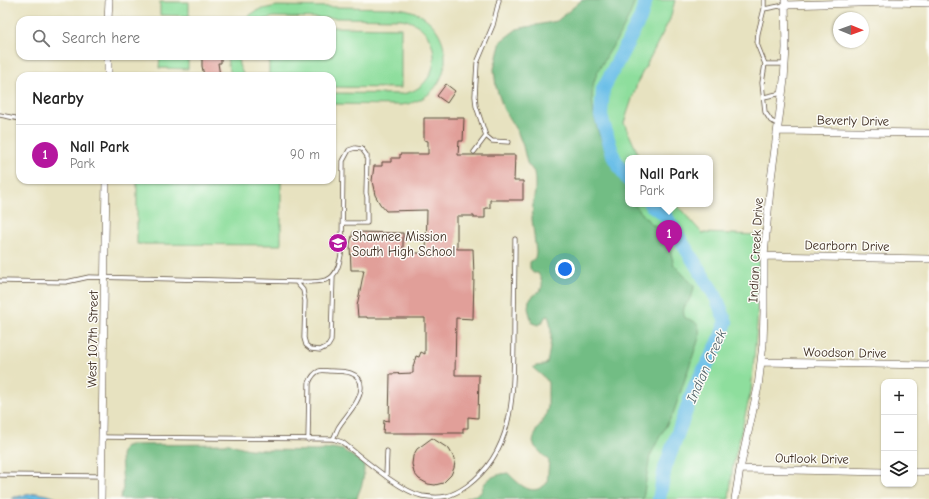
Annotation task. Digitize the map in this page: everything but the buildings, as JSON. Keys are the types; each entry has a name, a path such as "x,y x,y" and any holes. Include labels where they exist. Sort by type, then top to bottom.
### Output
{"street":[{"path":"108,16 109,0"},
{"path":"785,2 929,3"},
{"name":"Indian Creek Drive","path":"735,499 758,387 761,362 764,312 764,256 771,179 785,64 785,2"},
{"path":"108,60 108,72"},
{"name":"Beverly Drive","path":"778,127 929,133"},
{"name":"West 107th Street","path":"101,499 106,184"},
{"name":"Dearborn Drive","path":"764,256 929,259"},
{"name":"Woodson Drive","path":"761,362 929,365"},
{"name":"Outlook Drive","path":"740,469 881,472"},
{"path":"917,472 929,472"}],"lane":[{"path":"499,0 493,25 477,63 474,96 486,136 492,141 509,142"},
{"path":"764,0 764,9 757,44 765,64 762,83 765,112 767,117 778,127"},
{"path":"764,9 785,2"},
{"path":"765,64 785,64"},
{"path":"764,97 782,93"},
{"path":"0,115 16,118"},
{"path":"474,152 486,136"},
{"path":"0,281 66,282 89,277 296,282 321,282 328,280 333,276 340,263 342,249 343,161 349,150 355,148 362,149 367,156 367,223 343,223"},
{"path":"102,437 308,440 333,439 342,442 404,489 421,495 441,499 455,494 472,482 488,467 498,450 506,431 511,406 515,239"},
{"path":"296,282 303,290 305,301 304,338 306,346 311,349 320,350 328,346 331,341 333,276"},
{"path":"308,440 309,383 311,378 314,374 320,371 349,372 354,374 360,380 360,394 338,428 333,439"},
{"path":"386,476 387,451"},
{"path":"0,474 101,476"}],"green space":[{"path":"582,0 635,0 626,23 601,65 595,80 592,102 595,119 599,135 605,149 625,184 625,207 637,207 651,224 665,230 674,265 694,286 693,292 685,306 684,313 685,318 697,324 699,338 673,414 650,456 643,499 464,499 479,494 487,481 492,477 502,474 508,473 517,482 531,490 542,487 547,483 549,461 535,447 533,441 536,431 545,417 548,407 548,383 546,379 533,368 547,363 551,333 548,316 545,317 542,323 538,325 532,323 528,308 529,300 541,289 542,286 538,273 533,273 530,268 530,262 535,258 536,252 532,219 535,191 534,172 527,163 518,133 504,110 496,87 494,69 501,41 517,29 557,21"},
{"path":"589,0 675,0 670,19 638,81 624,123 639,155 625,155 625,207 679,207 702,233 760,235 757,325 751,391 733,465 729,499 585,499"},
{"path":"160,2 189,2 189,16 160,15"},
{"path":"277,6 396,8 417,13 432,24 441,39 445,55 443,72 435,87 421,99 401,105 336,104 336,93 401,94 415,90 426,81 432,70 434,57 432,44 426,33 415,24 401,19 336,18 336,16 248,16 258,10"},
{"path":"336,27 401,28 401,88 336,87 336,72 269,72 269,60 336,60"},
{"path":"160,60 188,60 188,69 159,68"},
{"path":"227,60 238,60 242,72 231,72"},
{"path":"137,184 281,184 281,245 137,244"},
{"path":"230,444 249,449 266,450 318,451 332,448 343,450 364,464 363,481 357,499 120,499 123,488 121,455 124,447 130,445"}],"water":[{"path":"37,493 59,499 12,499 14,497"}],"waterway":[{"name":"Indian Creek","path":"625,175 614,158 601,116 603,89 640,19 646,0"},
{"name":"Indian Creek","path":"654,207 665,215 716,297 726,322 719,342 695,386 665,468 659,499"}],"place":[{"name":"Shawnee Mission South High School","path":"338,243"},
{"name":"Nall Park","path":"669,253"}]}
